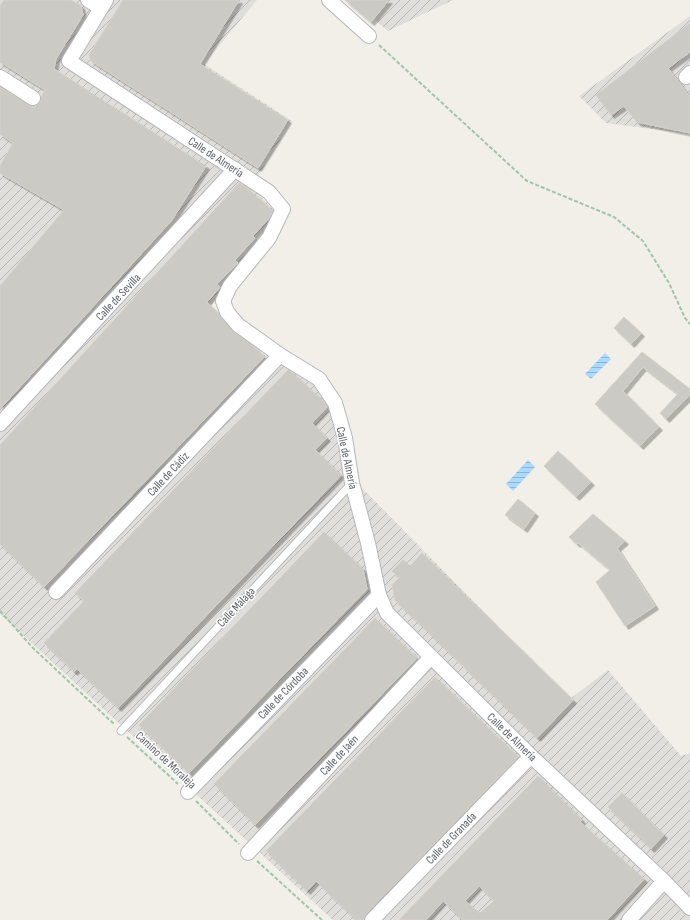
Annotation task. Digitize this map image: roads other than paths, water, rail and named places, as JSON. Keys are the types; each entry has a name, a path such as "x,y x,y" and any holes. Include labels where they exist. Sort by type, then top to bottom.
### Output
{"street":[{"path":"88,0 103,4"},
{"path":"329,0 368,36"},
{"name":"Calle de Almería","path":"103,4 69,61 269,192 283,209 270,238 230,286 223,301 227,312 238,324 280,355 319,379 335,404 379,595 387,613 531,756 664,881 690,908"},
{"path":"0,77 33,98"},
{"name":"Calle de Sevilla","path":"0,424 235,169"},
{"name":"Calle de Cádiz","path":"56,592 280,355"},
{"name":"Calle de Córdoba","path":"188,792 379,595"},
{"name":"Calle de Jaén","path":"248,853 431,657"},
{"name":"Calle de Granada","path":"372,920 531,756"},
{"path":"629,920 664,881"}],"lane":[{"name":"Calle Málaga","path":"121,731 352,483"}],"water":[{"path":"605,353 611,359 591,379 585,374"},
{"path":"528,460 535,467 513,491 506,484"}]}
